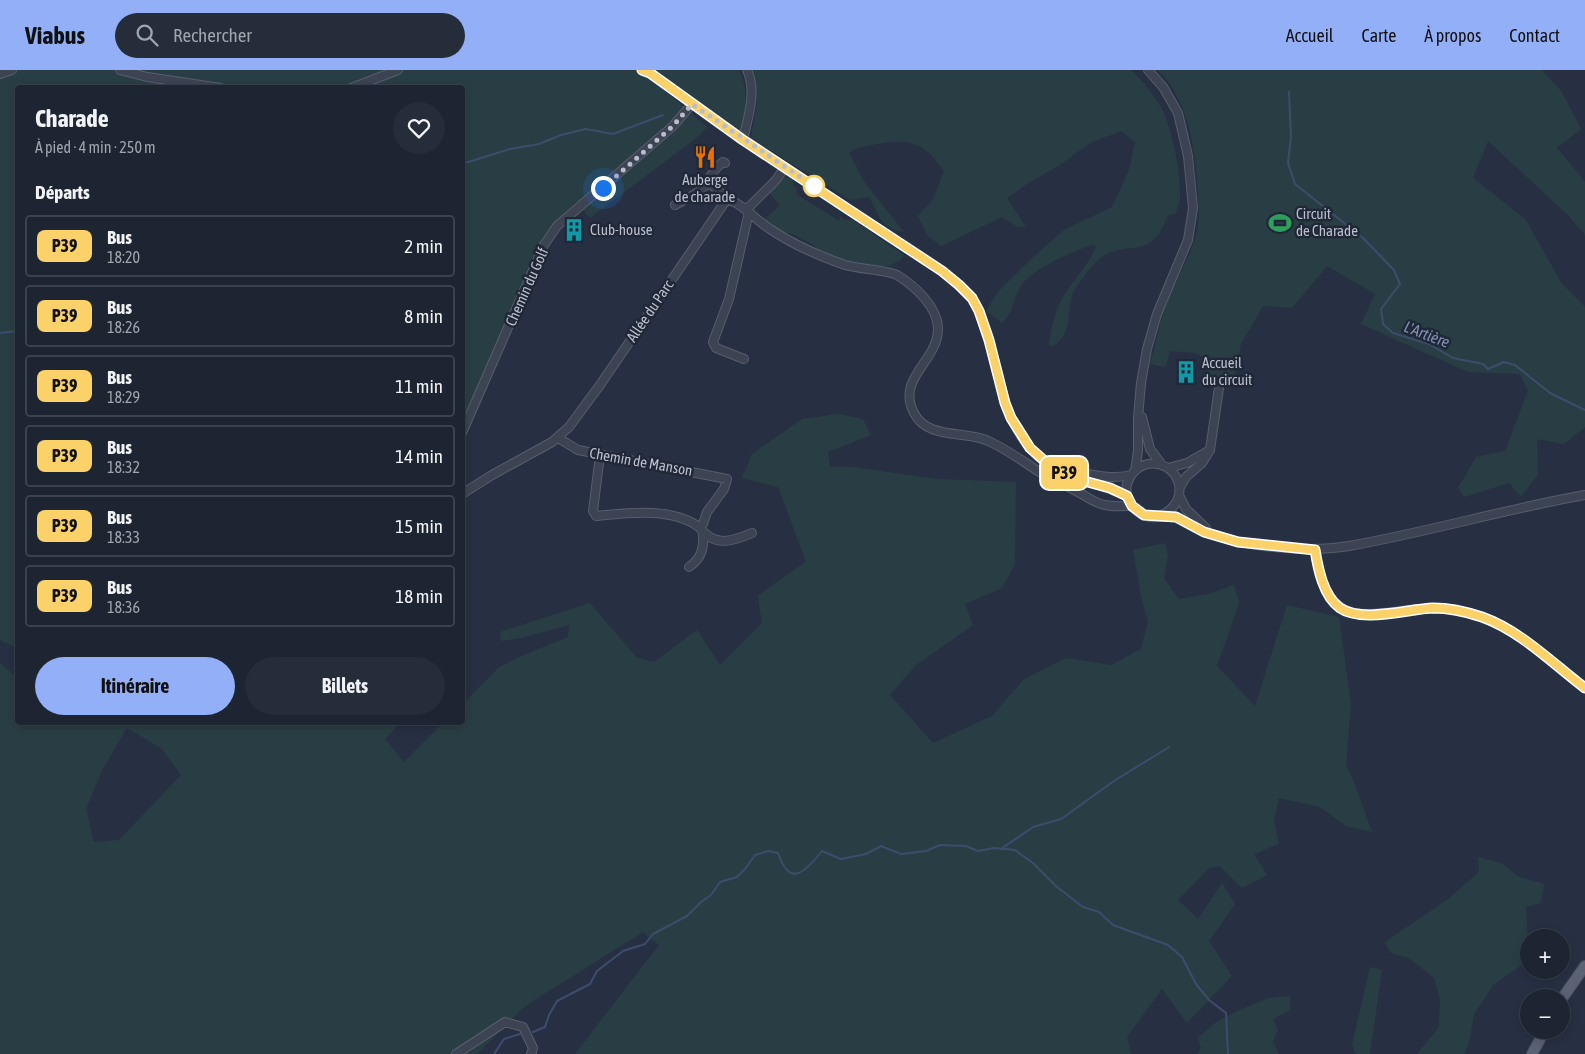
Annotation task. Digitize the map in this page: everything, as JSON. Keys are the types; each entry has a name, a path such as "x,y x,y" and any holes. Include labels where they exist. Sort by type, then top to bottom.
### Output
{"main road":[{"path":"1569,989 1585,966"},
{"path":"1532,1054 1540,1039"}],"street":[{"path":"0,74 12,70"},
{"path":"120,70 147,77 201,85"},
{"path":"359,85 398,70"},
{"path":"642,70 650,73 743,140 942,271 959,285 972,298 979,311 989,340 1005,403 1011,418 1030,448 1047,463 1073,478 1104,486 1127,496"},
{"path":"743,140 751,102 751,88 747,70"},
{"path":"1148,70 1169,95 1181,123 1188,156 1193,208 1188,240 1152,331 1142,370 1138,418 1138,451 1133,473 1126,489 1132,506 1144,515 1180,518 1204,532 1229,540 1250,544 1315,550 1367,543 1529,505 1585,495"},
{"name":"Chemin du Golf","path":"465,426 544,245 557,226 673,126 692,104"},
{"path":"675,205 697,194 707,184 710,176 718,166 723,162 725,163"},
{"path":"744,359 716,348 713,342 729,298 748,211 785,167"},
{"path":"707,184 712,185 727,199 738,203 778,234 828,259 847,265 895,274 907,282 930,305 936,317 937,337 914,378 909,391 914,415 920,421 936,430 980,438 992,443 1037,470 1106,505 1132,506"},
{"name":"Allée du Parc","path":"465,492 558,438 569,427 600,385 727,199"},
{"path":"1159,516 1172,509 1186,477 1202,464 1210,450 1220,381"},
{"path":"1140,398 1150,449 1176,477 1186,509 1197,522 1218,536"},
{"name":"Chemin de Manson","path":"558,438 578,450 727,479 724,489 707,512 701,530"},
{"path":"1057,469 1105,478 1118,478 1133,473 1140,467 1152,464 1165,466 1187,463 1210,450"},
{"path":"600,455 593,511 596,516 637,512 658,514 692,522 715,540 726,542 752,533"},
{"path":"690,567 699,560 704,546 701,530"},
{"path":"1315,550 1326,590 1333,602 1346,611 1365,614 1446,608 1480,616 1502,625 1519,636 1585,688"},
{"path":"456,1054 506,1022 523,1027 534,1048 532,1054"}],"green space":[{"path":"0,70 739,70 746,100 740,130 669,82 664,90 707,127 699,136 590,218 576,202 553,225 474,412 465,426 465,85 15,85 15,647 0,640"},
{"path":"753,70 1131,70 1152,93 1166,118 1178,166 1179,205 1175,214 1168,215 1161,230 1146,245 1110,253 1096,262 1073,293 1065,333 1054,346 1049,345 1053,322 1059,304 1089,261 1096,247 1092,245 1073,252 1041,268 1032,275 1019,289 1010,312 1002,323 986,311 997,293 1064,230 1112,207 1129,170 1135,142 1121,131 1090,143 1060,165 1007,198 1026,227 1018,227 1002,217 941,246 927,235 918,216 933,199 944,171 930,154 917,145 900,142 862,147 849,153 865,183 904,232 890,228 878,215 869,197 850,200 751,138 757,104"},
{"path":"1157,70 1542,70 1562,92 1581,129 1557,148 1585,182 1585,235 1569,216 1488,141 1473,178 1526,220 1562,284 1585,307 1585,427 1564,444 1537,439 1538,474 1521,497 1509,483 1464,497 1458,488 1476,457 1505,451 1528,391 1520,374 1468,372 1361,324 1375,294 1327,266 1292,308 1263,306 1241,344 1233,382 1210,380 1204,375 1210,362 1196,353 1170,351 1165,367 1150,364 1166,305 1193,244 1199,214 1197,178 1189,127 1177,95 1168,81"},
{"path":"792,177 794,186 797,188 796,194 839,221 840,216 843,219 853,220 904,255 901,260 880,270 843,262 818,252 814,245 791,233 783,233 773,228 764,220 780,205 769,193 780,178"},
{"path":"838,414 863,419 871,435 828,452 830,467 852,467 938,479 1016,482 1015,564 1002,588 965,604 973,625 916,665 890,695 933,743 992,716 1023,680 1066,658 1111,665 1141,649 1148,622 1141,596 1133,550 1165,543 1168,556 1164,578 1179,599 1209,594 1234,585 1239,603 1217,666 1255,706 1287,605 1339,617 1351,704 1346,765 1372,832 1346,826 1320,807 1279,798 1274,821 1279,844 1254,854 1267,875 1242,888 1220,866 1209,868 1178,900 1198,919 1222,883 1235,904 1209,941 1232,976 1187,1023 1162,989 1127,1037 1131,1054 575,1054 659,945 643,932 525,1006 477,1054 0,1054 0,663 15,675 15,725 398,725 385,739 404,762 441,725 465,725 465,702 498,668 519,657 568,637 569,625 521,638 501,641 500,632 590,603 636,657 654,662 697,630 720,665 762,623 758,596 806,561 778,487 742,478 752,454 802,419","holes":["127,728 162,749 181,775 119,840 94,842 86,809 102,770"]},
{"path":"1478,857 1501,863 1519,877 1544,884 1541,903 1526,907 1527,929 1520,929 1520,966 1494,984 1474,1014 1469,1043 1464,1054 1417,1054 1439,1027 1440,999 1434,978 1409,958 1391,953 1385,942 1448,899 1479,872"},
{"path":"1370,967 1382,970 1370,1054 1356,1054 1352,1045"},
{"path":"1290,996 1290,1010 1273,1019 1278,1030 1273,1042 1279,1054 1197,1054 1201,1048 1198,1038 1215,1023 1235,1012 1269,998"}],"waterway":[{"name":"L'Artière","path":"1289,92 1291,137 1288,163 1295,184 1363,238 1394,270 1400,284 1381,309 1383,324 1393,333 1429,344 1453,358 1483,364 1488,369 1504,362 1515,365 1550,393 1585,410"},
{"path":"465,163 510,149 539,144 561,135 586,129 613,134 663,115"},
{"path":"0,333 15,331"},
{"path":"1001,849 1033,827 1061,819 1114,781 1169,747"},
{"path":"533,1032 545,1027 557,1001 590,984 597,971 623,951 645,944 653,934 687,916 711,895 720,882 737,877 755,855 768,851 778,853 788,871 799,873 810,865 822,851 841,859 866,854 881,846 901,854 926,851 940,845 966,846 978,851 994,848 1015,850 1033,863 1057,887 1083,907 1099,912 1113,925 1168,945 1182,957 1196,984 1209,1000 1226,1013 1228,1054"},
{"path":"494,1054 504,1039 520,1034"}],"bus line":[{"name":"P39","path":"642,70 650,73 743,140 942,271 959,285 972,298 979,311 1011,418 1023,440 1047,463 1073,478 1099,484 1127,496 1137,512 1144,515 1180,518 1204,532 1238,542 1315,550 1322,579 1329,596 1339,608 1346,611 1358,614 1378,614 1446,608 1491,620 1519,636 1585,688"}],"place":[{"name":"Auberge de charade","path":"705,157"},
{"name":"Circuit de Charade","path":"1280,223"},
{"name":"Club-house","path":"574,230"},
{"name":"Accueil du circuit","path":"1186,372"}],"route":[{"path":"603,188 673,126 692,104 814,186"}]}
